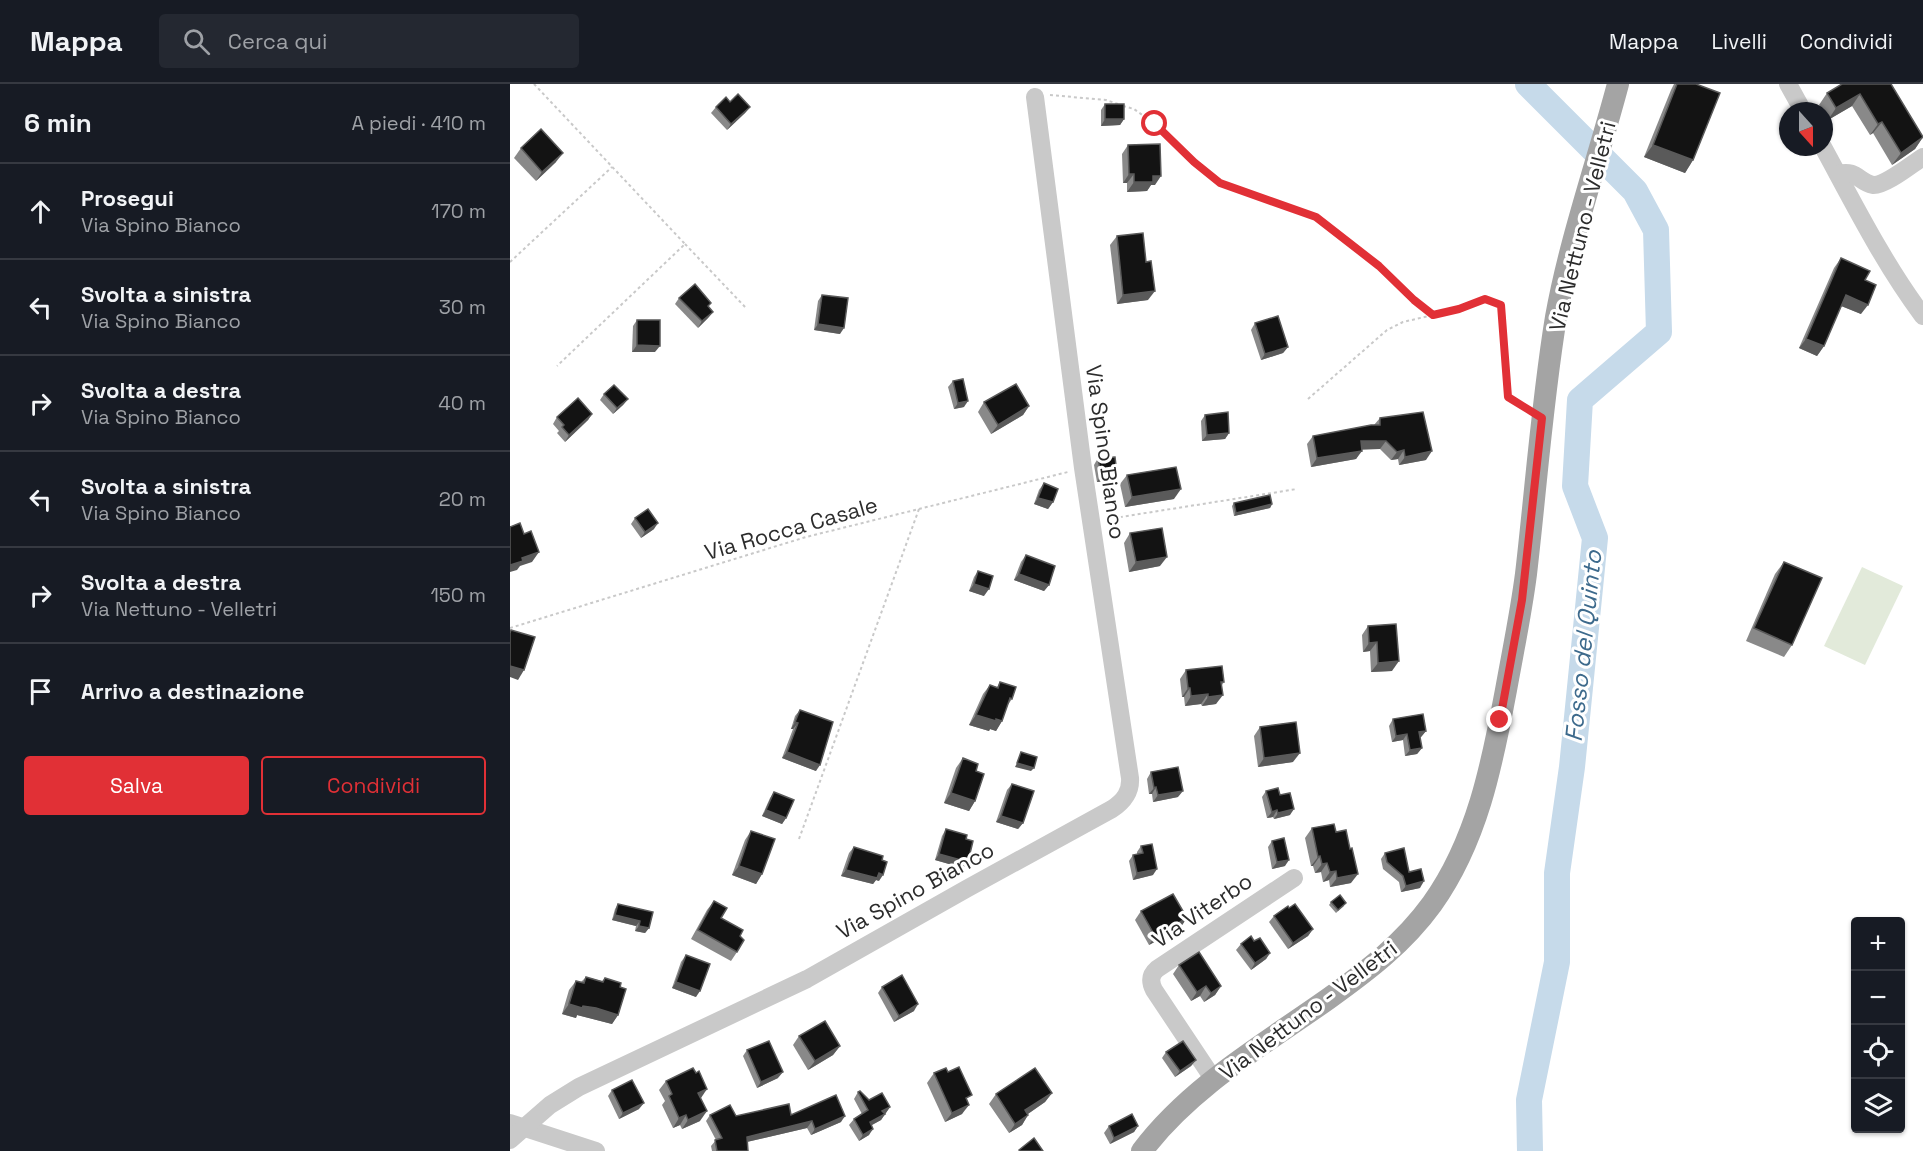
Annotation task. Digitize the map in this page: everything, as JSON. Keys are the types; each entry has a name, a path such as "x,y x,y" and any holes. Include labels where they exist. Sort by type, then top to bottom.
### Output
{"main road":[{"name":"Via Nettuno - Velletri","path":"1142,1151 1175,1113 1214,1080 1368,970 1395,947 1431,905 1457,861 1480,806 1498,736 1522,600 1542,418 1561,291 1618,84"}],"street":[{"path":"1788,84 1798,102"},
{"name":"Via Spino Bianco","path":"510,1140 518,1126 579,1087 801,982 1112,809 1129,791 1130,778 1083,468 1035,98"},
{"path":"1828,156 1888,262 1923,316"},
{"path":"1838,174 1851,173 1868,183 1879,184 1923,157"},
{"name":"Via Viterbo","path":"1214,1080 1154,990 1151,982 1152,975 1157,969 1294,878"},
{"path":"518,1126 596,1151"}],"path":[{"path":"534,84 747,309"},
{"path":"1035,98 1046,95 1106,100 1134,109 1155,124 1194,162 1220,183 1316,217 1379,266 1433,315"},
{"path":"510,262 612,167"},
{"path":"557,366 685,244"},
{"path":"1308,399 1387,330 1403,322 1459,309 1485,299 1501,305 1508,397 1542,418"},
{"name":"Via Rocca Casale","path":"510,628 789,542 1083,468"},
{"path":"1091,522 1298,489"},
{"path":"800,839 919,509"}],"green space":[{"path":"1862,567 1903,586 1865,665 1824,646"}],"building":[{"path":"1677,84 1696,84 1720,93 1693,160 1653,145"},
{"path":"1842,84 1891,84 1923,137 1901,153 1882,122 1878,124 1860,94 1836,108 1827,93"},
{"path":"738,94 750,107 731,124 716,107 726,97 730,102"},
{"path":"1105,104 1124,104 1124,119 1105,119"},
{"path":"541,129 563,153 542,172 521,148"},
{"path":"1160,144 1161,176 1153,176 1153,182 1134,182 1134,174 1129,174 1128,145"},
{"path":"1143,233 1146,262 1151,261 1155,291 1123,295 1117,236"},
{"path":"1841,258 1870,271 1865,280 1876,285 1868,305 1846,295 1824,346 1806,339"},
{"path":"695,284 711,303 708,306 713,312 702,321 679,298"},
{"path":"822,295 848,298 844,328 818,324"},
{"path":"1278,316 1288,347 1265,354 1255,323"},
{"path":"637,320 660,320 660,346 637,345"},
{"path":"963,379 968,401 958,403 953,381"},
{"path":"1016,384 1029,406 998,425 984,402"},
{"path":"614,385 628,399 617,408 604,394"},
{"path":"578,398 592,414 569,435 557,417"},
{"path":"1228,412 1229,433 1207,435 1205,415"},
{"path":"1423,412 1432,451 1405,457 1404,450 1397,452 1386,441 1361,441 1362,451 1317,458 1313,436 1380,425 1380,418"},
{"path":"1115,457 1117,474 1101,476 1098,458"},
{"path":"1176,467 1181,489 1132,497 1127,475"},
{"path":"1044,483 1058,489 1053,502 1038,498"},
{"path":"1270,495 1272,504 1236,513 1234,503"},
{"path":"648,509 658,523 645,532 635,518"},
{"path":"520,523 524,534 531,531 539,552 510,565 510,527"},
{"path":"1162,528 1167,557 1136,562 1130,533"},
{"path":"1026,555 1055,566 1049,585 1019,574"},
{"path":"1784,562 1822,578 1792,645 1754,628"},
{"path":"978,571 993,576 989,589 974,584"},
{"path":"1396,624 1399,661 1378,663 1377,642 1369,643 1368,626"},
{"path":"511,630 535,637 524,670 510,666"},
{"path":"1222,666 1223,695 1191,696 1186,670"},
{"path":"1000,682 1016,687 1002,721 976,715 990,685 998,688"},
{"path":"800,710 833,722 820,765 787,752 798,723 795,722"},
{"path":"1423,714 1426,731 1419,732 1422,748 1410,750 1407,734 1396,736 1393,719"},
{"path":"1296,722 1300,753 1264,758 1260,727"},
{"path":"1021,752 1037,757 1034,768 1017,763"},
{"path":"963,758 978,764 976,771 984,774 975,801 951,793"},
{"path":"1178,767 1183,791 1158,795 1151,772"},
{"path":"1012,784 1034,791 1023,823 1001,816"},
{"path":"1278,788 1280,795 1290,793 1294,809 1278,813 1277,810 1272,812 1266,791"},
{"path":"774,792 794,800 786,818 766,810"},
{"path":"1334,824 1336,832 1346,830 1358,874 1337,878 1336,871 1330,872 1327,863 1322,864 1320,856 1318,857 1312,828"},
{"path":"946,829 967,835 966,839 973,841 968,862 939,854"},
{"path":"751,831 775,839 762,874 739,866"},
{"path":"1284,838 1289,860 1277,862 1272,841"},
{"path":"1152,844 1157,869 1137,873 1133,855 1143,853 1141,846"},
{"path":"854,847 883,856 882,860 887,862 883,875 879,873 877,878 846,870"},
{"path":"1404,848 1409,872 1421,869 1424,881 1406,886 1403,876 1387,862 1385,853"},
{"path":"1173,894 1187,918 1155,936 1141,911"},
{"path":"1340,895 1346,903 1338,910 1331,902"},
{"path":"714,901 727,908 721,918 743,930 740,936 744,940 737,952 698,930"},
{"path":"618,904 653,912 649,928 639,926 640,921 615,915"},
{"path":"1295,904 1313,929 1293,943 1274,916"},
{"path":"1251,936 1254,941 1260,938 1270,953 1255,963 1241,944"},
{"path":"1199,952 1221,986 1211,993 1206,986 1197,992 1179,965"},
{"path":"686,955 710,964 700,991 676,982"},
{"path":"902,975 918,1004 899,1016 882,987"},
{"path":"586,977 603,982 605,978 621,983 620,987 626,989 618,1015 596,1008 583,1006 582,1008 569,1004 576,981 584,983"},
{"path":"825,1021 840,1046 815,1061 799,1036"},
{"path":"769,1041 783,1072 761,1082 747,1050"},
{"path":"1183,1041 1196,1060 1180,1071 1166,1052"},
{"path":"959,1067 972,1095 966,1098 969,1105 952,1113 934,1073 946,1068 948,1072"},
{"path":"693,1068 696,1073 699,1071 707,1089 698,1093 707,1111 688,1120 686,1115 679,1118 669,1096 672,1094 666,1081"},
{"path":"1035,1068 1052,1093 1025,1110 1028,1115 1015,1124 996,1094"},
{"path":"632,1080 644,1103 623,1113 612,1090"},
{"path":"860,1091 869,1100 882,1093 890,1107 882,1111 885,1114 870,1122 873,1129 863,1135 854,1119 868,1110 858,1092"},
{"path":"836,1095 845,1116 815,1129 812,1121 747,1137 748,1151 717,1151 715,1140 722,1138 710,1115 730,1105 736,1116 789,1104 791,1115"},
{"path":"1132,1114 1138,1126 1114,1138 1109,1126"},
{"path":"1034,1138 1043,1151 1019,1150"}],"waterway":[{"name":"Fosso del Quinto","path":"1528,84 1635,191 1656,230 1659,332 1580,400 1575,486 1595,538 1572,767 1557,873 1557,962 1529,1100 1530,1151"}],"route":[{"path":"1155,124 1194,162 1220,183 1316,217 1379,266 1433,315 1459,309 1485,299 1501,305 1508,397 1542,418 1522,600 1500,720"}]}
